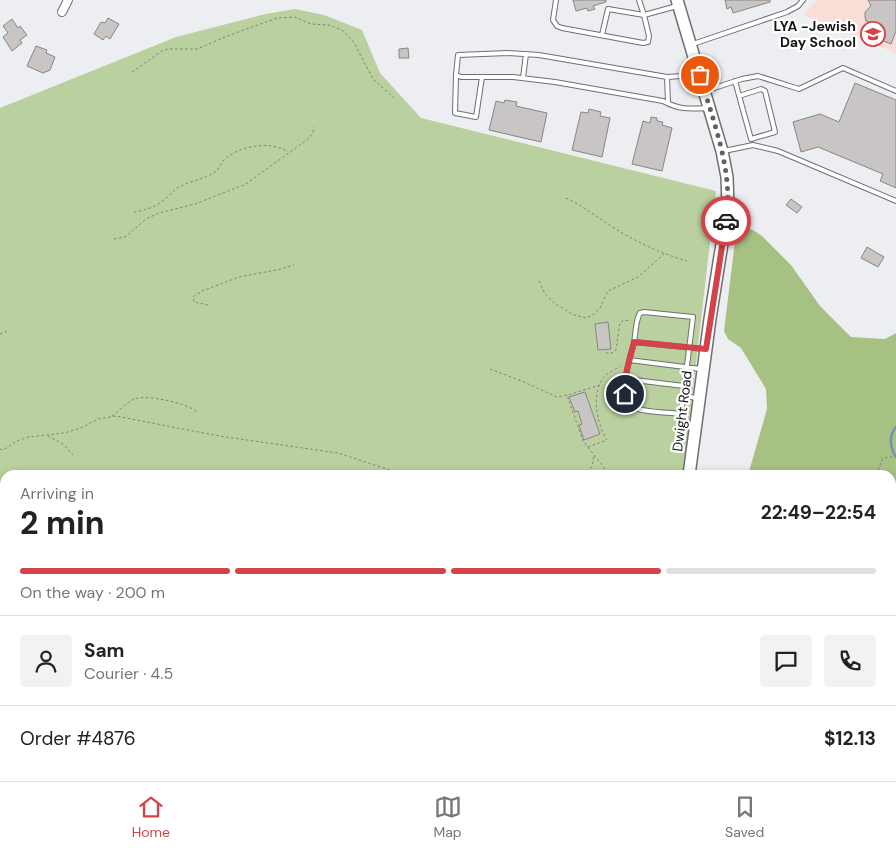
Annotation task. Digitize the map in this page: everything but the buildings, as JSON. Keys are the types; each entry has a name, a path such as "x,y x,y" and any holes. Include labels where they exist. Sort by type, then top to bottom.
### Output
{"main road":[{"name":"Dwight Road","path":"678,3 722,152 728,183 728,206 690,470"}],"street":[{"path":"62,12 68,0"}],"lane":[{"path":"556,0 553,14 557,26 643,43 648,42 649,36 639,0"},
{"path":"690,44 787,12 798,6 802,0"},
{"path":"602,35 608,10 644,15 678,3"},
{"path":"523,78 526,54"},
{"path":"482,77 476,117 455,113 458,55 539,55 613,66 667,77 700,75"},
{"path":"704,91 758,76 799,89 843,68 896,91"},
{"path":"456,75 461,77 523,78 555,82 663,101 675,108 709,108"},
{"path":"667,77 668,103"},
{"path":"735,81 753,145"},
{"path":"739,96 761,89 765,91 775,132 751,139"},
{"path":"722,152 753,145 778,151 896,201"},
{"path":"640,313 693,317 681,414 640,409 632,406 627,401 625,394 626,379 634,342 640,313"},
{"path":"634,342 706,349"},
{"path":"629,360 703,369"},
{"path":"626,379 684,386"},
{"path":"683,396 699,398"}],"path":[{"path":"132,72 162,50 197,49 273,20 289,17 300,18 311,24 329,25 342,30 353,40 373,79 394,98"},
{"path":"114,239 124,237 146,219 159,213 195,204 246,184 311,136 314,126"},
{"path":"134,212 163,202 177,188 212,174 219,169 224,159 246,148 272,146 288,152"},
{"path":"566,198 592,212 626,235 664,254 688,261"},
{"path":"539,281 545,294 554,303 574,315 586,318 593,315 600,308 608,291 638,277 664,254"},
{"path":"208,305 196,304 193,297 202,291 239,277 294,265"},
{"path":"606,353 612,353 616,350 618,327 621,322 637,322"},
{"path":"0,334 7,331"},
{"path":"586,447 607,440 601,428 597,411 600,385 603,378 629,360"},
{"path":"490,370 524,382 557,397 600,385"},
{"path":"568,395 580,435 586,447 606,470"},
{"path":"112,416 134,399 143,397 182,404 197,412"},
{"path":"0,449 3,450 17,441 28,438 72,431 93,421 112,416 124,416 219,436 338,453 390,470"},
{"path":"46,436 63,444 73,455"},
{"path":"589,470 592,467 594,455"},
{"path":"879,470 882,459 896,457"}],"shaded area":[{"name":"LYA -Jewish Day School","path":"817,0 896,0 896,53 803,15"}],"green space":[{"path":"295,9 324,15 362,30 380,73 421,118 716,191 684,470 0,470 0,108 176,37 266,14"},
{"path":"737,225 753,230 762,236 791,265 820,306 851,337 885,339 896,333 896,470 749,470 767,409 766,389 741,348 728,339 724,331"}],"waterway":[{"path":"896,427 893,431 891,442 892,450 896,457"}],"way so far":[{"path":"700,75 726,171 728,183 726,221"}],"place":[{"name":"LYA -Jewish Day School","path":"873,34"}],"route":[{"path":"625,394 627,370 634,342 706,349 726,221"}]}
